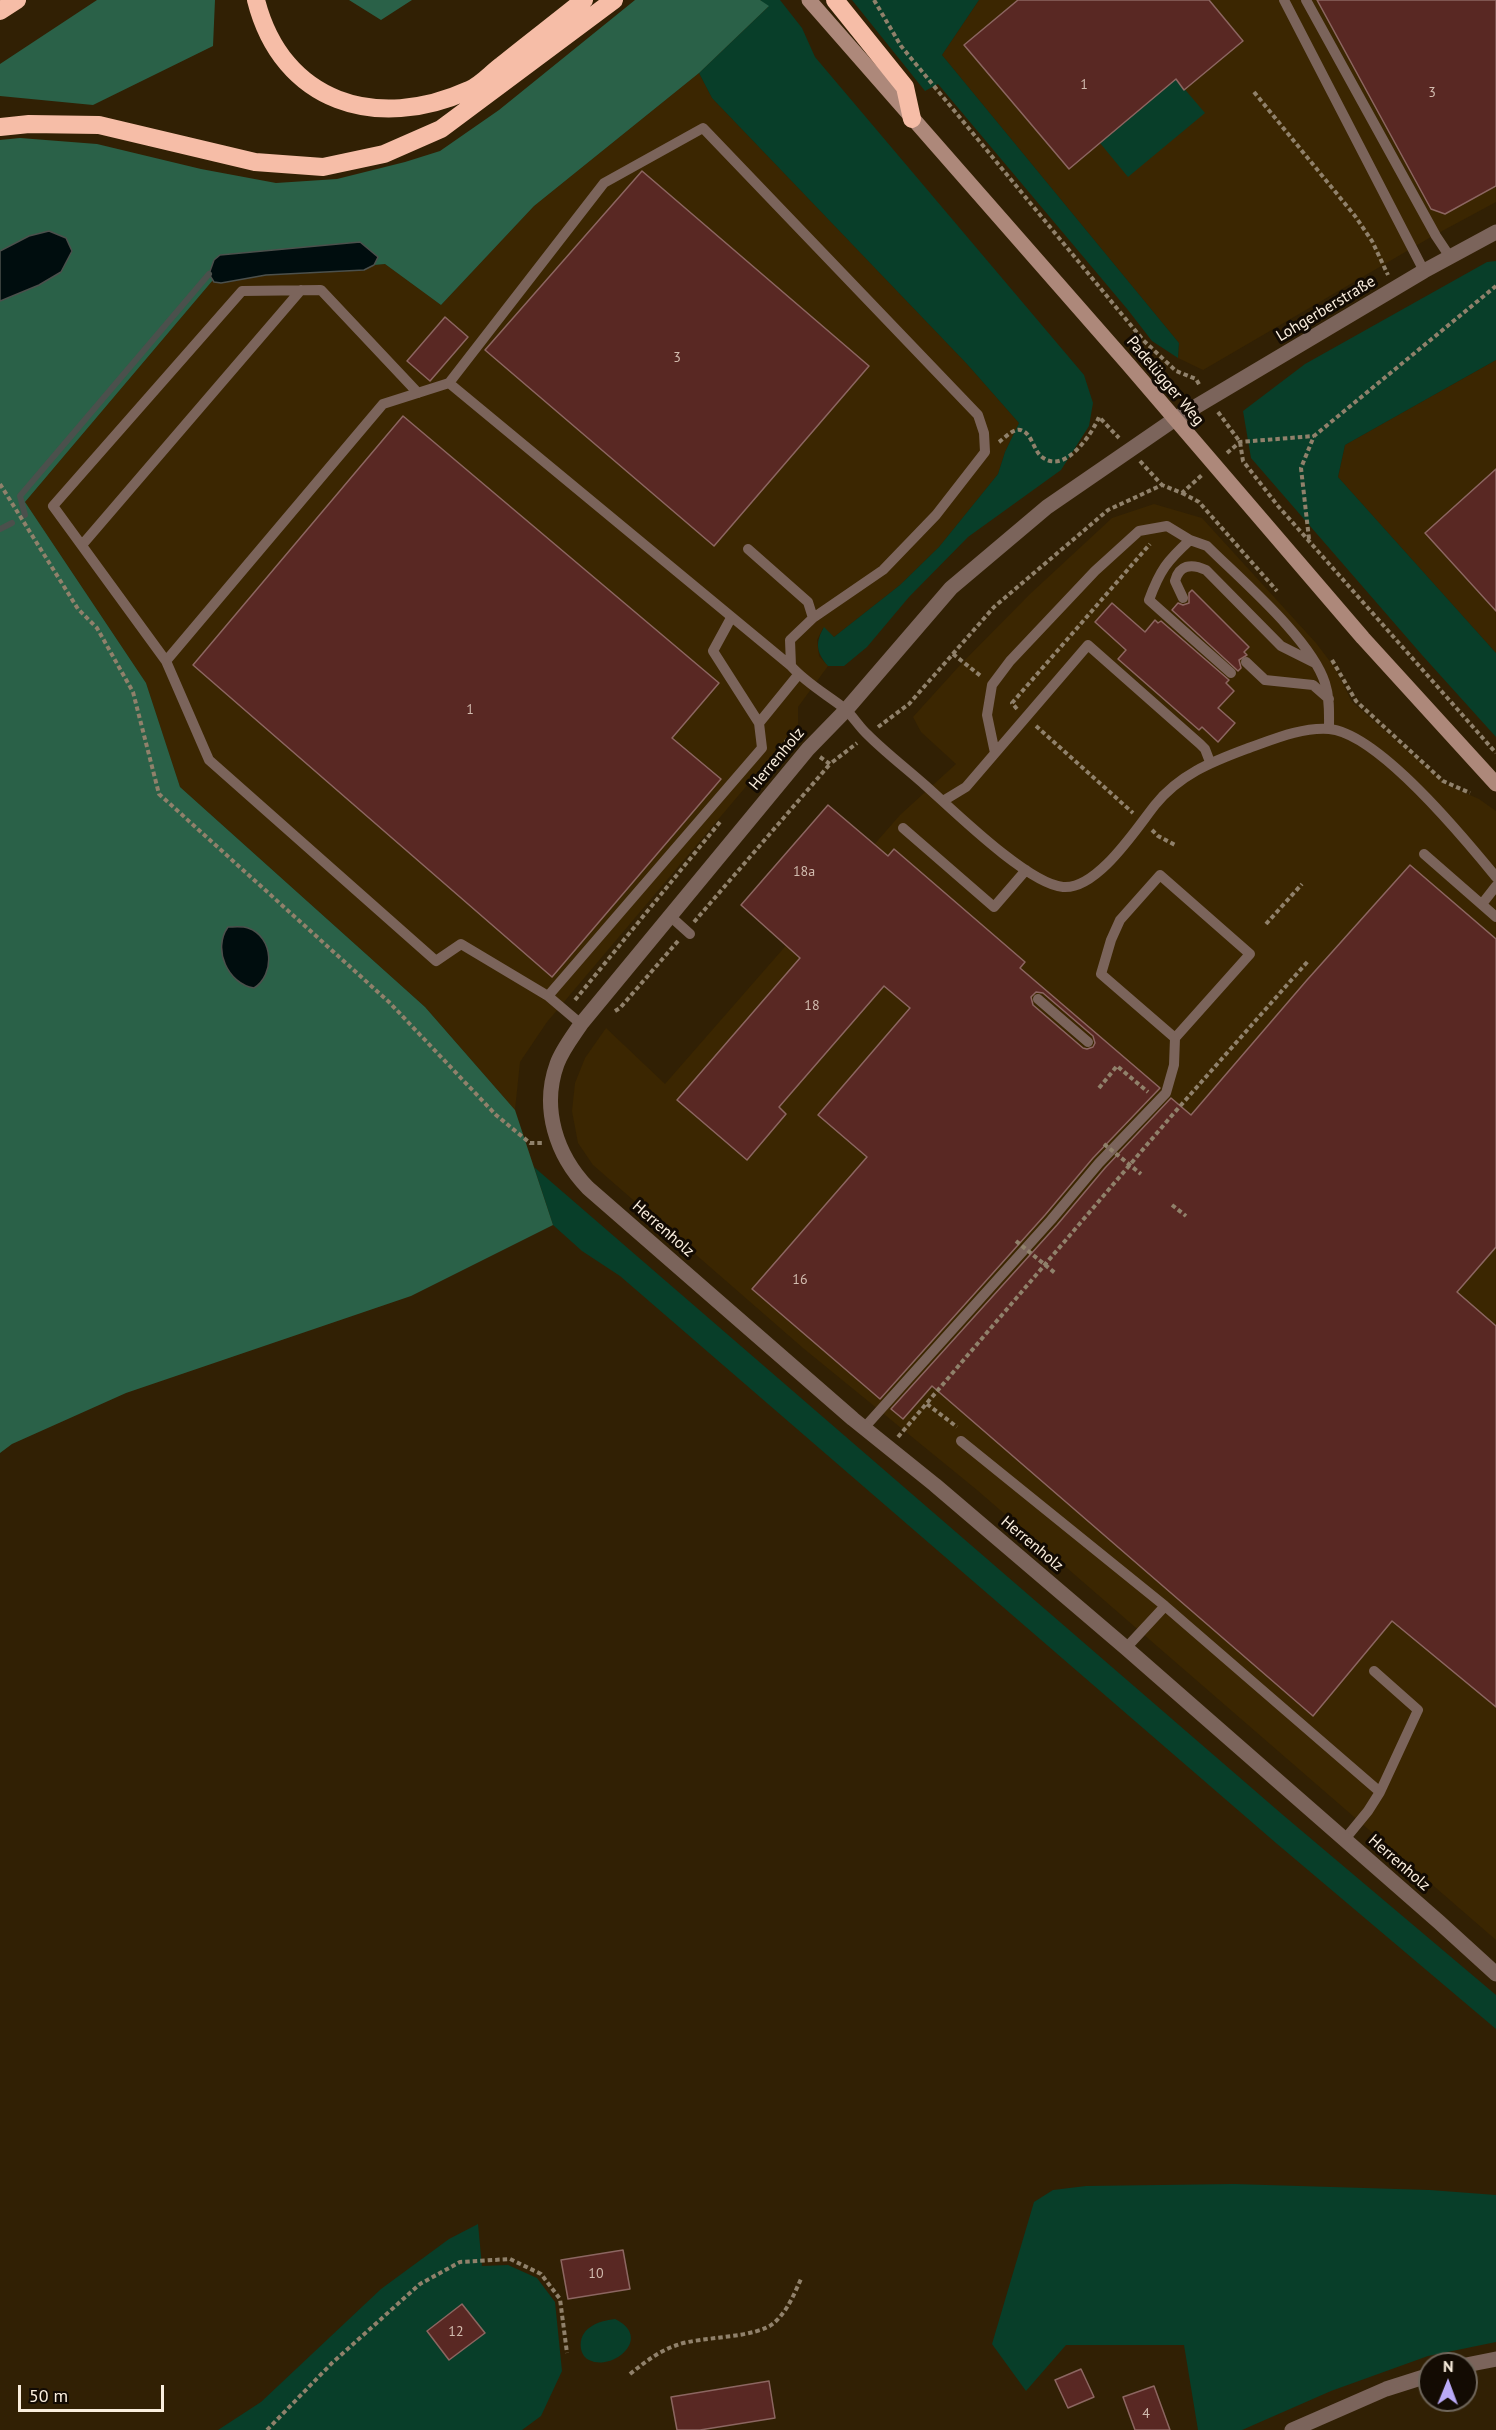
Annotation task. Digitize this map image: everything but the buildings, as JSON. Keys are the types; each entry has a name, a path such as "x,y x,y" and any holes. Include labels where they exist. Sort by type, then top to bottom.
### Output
{"highway":[{"path":"0,11 17,0"},
{"path":"256,0 261,21 280,57 314,89 352,105 393,110 423,105 471,89 584,0"},
{"path":"0,127 29,124 99,125 255,162 323,167 384,154 441,129 614,0"},
{"path":"835,0 905,87 912,119"}],"main road":[{"name":"Padelügger Weg","path":"809,0 1363,638 1496,784"}],"street":[{"name":"Lohgerberstraße","path":"1175,419 1424,271 1496,232"},
{"name":"Herrenholz","path":"1175,419 1047,507 951,588 846,710 808,749 581,1024 557,1062 550,1092 551,1118 558,1143 576,1175 864,1428 1126,1648 1496,1974"},
{"path":"1478,2363 1496,2359"},
{"path":"1292,2430 1386,2389 1418,2379"}],"lane":[{"path":"1284,0 1424,271"},
{"path":"1306,0 1436,236 1450,257"},
{"path":"166,661 383,404 449,383 604,183 703,128 978,415 984,433 985,452 936,515 883,570 813,618 790,640 795,670 759,723"},
{"path":"82,545 301,290"},
{"path":"418,393 321,290 242,291 53,506 166,661 209,760 436,961 461,944 548,996 581,1024"},
{"path":"449,383 731,618 846,710 868,735 943,801 1026,870 1049,883 1065,887 1091,879 1157,802 1181,780 1210,762 1280,737 1306,730 1329,729 1343,732 1380,754 1428,801 1496,877"},
{"path":"995,753 987,715 992,685 1010,661 1095,571 1139,531 1167,526 1190,540 1207,546 1303,643 1325,682 1329,699 1329,729"},
{"path":"1190,540 1170,558 1159,573 1149,600 1231,673"},
{"path":"748,549 808,602 813,618"},
{"path":"1184,598 1175,581 1177,573 1184,567 1196,565 1206,570 1281,646 1316,663"},
{"path":"548,996 762,748 759,723 713,651 731,618"},
{"path":"943,801 966,787 1088,645 1200,744 1205,749 1210,762"},
{"path":"1246,662 1265,680 1313,685 1329,699"},
{"path":"903,828 994,907 1026,870"},
{"path":"1424,854 1496,917"},
{"path":"864,1428 1051,1220 1099,1163 1166,1093 1174,1065 1175,1038 1250,954 1160,875 1120,920 1111,939 1101,974 1175,1038"},
{"path":"1482,904 1496,886"},
{"path":"670,916 688,932"},
{"path":"1038,999 1088,1042"},
{"path":"961,1441 1164,1606 1380,1791"},
{"path":"1126,1648 1164,1606"},
{"path":"1345,1839 1368,1811 1380,1791 1418,1710 1374,1671"}],"path":[{"path":"874,0 901,46 1143,340 1176,371 1196,379 1240,442 1243,461 1278,506 1496,753"},
{"path":"1254,92 1364,229 1394,289"},
{"path":"1309,540 1301,468 1314,436 1496,286"},
{"path":"985,452 1015,430 1021,430 1025,431 1042,458 1059,461 1085,442 1099,417 1162,485 1182,493 1240,442 1314,436"},
{"path":"0,484 78,609 97,628 133,692 159,794 389,1002 495,1115 530,1143"},
{"path":"612,1012 620,1008 688,932 830,764 909,704 994,607 1108,510 1162,485"},
{"path":"1150,544 1012,703 1158,836 1177,846"},
{"path":"769,763 792,735 830,764"},
{"path":"567,1010 724,818"},
{"path":"1266,924 1302,885"},
{"path":"889,1448 1174,1113 1309,960"},
{"path":"1099,1088 1117,1066 1174,1113"},
{"path":"1104,1144 1141,1174"},
{"path":"1172,1205 1186,1216"},
{"path":"1016,1241 1054,1273"},
{"path":"927,1404 962,1431 961,1441"},
{"path":"267,2430 332,2363 420,2284 460,2262 510,2259 541,2274 560,2299 567,2353"},
{"path":"630,2374 648,2359 678,2344 757,2331 774,2324 787,2308 801,2279"}],"shaded area":[{"path":"979,0 1496,0 1496,202 1431,237 1203,370 1178,358 1179,343 942,55"},
{"path":"699,73 712,98 967,364 1019,423 1005,452 998,474 939,547 900,585 834,637 823,628 817,640 819,656 828,666 798,707 798,725 547,1022 520,1062 515,1110 425,1007 180,787 146,683 25,502 213,280 385,264 441,305 534,206"},
{"path":"49,231 66,238 72,251 61,272 39,285 0,301 0,251 29,236"},
{"path":"360,242 378,257 374,265 364,270 266,275 221,283 214,282 209,274 214,260 220,255"},
{"path":"1496,360 1496,653 1338,477 1345,445"},
{"path":"1154,504 1202,518 1316,643 1335,668 1352,702 1447,785 1479,799 1496,811 1496,1940 977,1490 803,1348 593,1165 578,1143 572,1111 575,1083 585,1058 606,1028 665,1084 900,815 956,764 921,732 913,717 1030,594 1112,518"},
{"path":"228,927 248,928 263,939 267,948 269,956 266,974 254,988 237,980 225,964 222,945 223,936"}],"green space":[{"path":"97,0 215,0 213,46 93,105 0,96 0,64"},
{"path":"349,0 412,0 381,20"},
{"path":"635,0 760,0 769,6 699,73 534,206 441,305 385,264 213,280 25,502 146,683 180,787 425,1007 515,1110 553,1225 411,1296 126,1393 12,1444 0,1453 0,140 20,138 97,144 201,169 276,183 337,179 440,151 499,110"},
{"path":"760,0 780,0 802,28 815,57 1084,375 1093,403 1089,426 1061,470 968,537 909,597 867,647 844,666 828,666 821,656 818,643 824,627 834,637 900,585 939,547 998,474 1005,452 1019,423 967,364 712,98 699,73 768,7"},
{"path":"852,0 979,0 942,55 1179,343 1178,358 1152,341 938,84 925,91"},
{"path":"1176,79 1205,113 1128,177 1100,143"},
{"path":"1496,261 1496,360 1345,445 1338,477 1496,653 1496,737 1251,458 1243,411 1305,364 1487,262"},
{"path":"534,1167 1283,1815 1496,1995 1496,2029 1276,1843 620,1276 582,1251 553,1225"},
{"path":"1234,2184 1430,2190 1496,2195 1496,2342 1447,2352 1418,2352 1418,2360 1331,2391 1242,2430 1198,2430 1184,2345 1066,2345 1026,2391 992,2344 1034,2202 1053,2190 1086,2186"},
{"path":"478,2224 482,2266 508,2265 537,2278 555,2302 562,2371 541,2416 522,2430 218,2430 261,2402 381,2289 449,2239"},
{"path":"615,2319 626,2327 631,2335 630,2343 625,2351 608,2361 598,2362 588,2359 581,2349 581,2342 586,2331 596,2324"}],"waterway":[{"path":"25,515 20,496 209,274"},
{"path":"0,529 12,523"}]}
